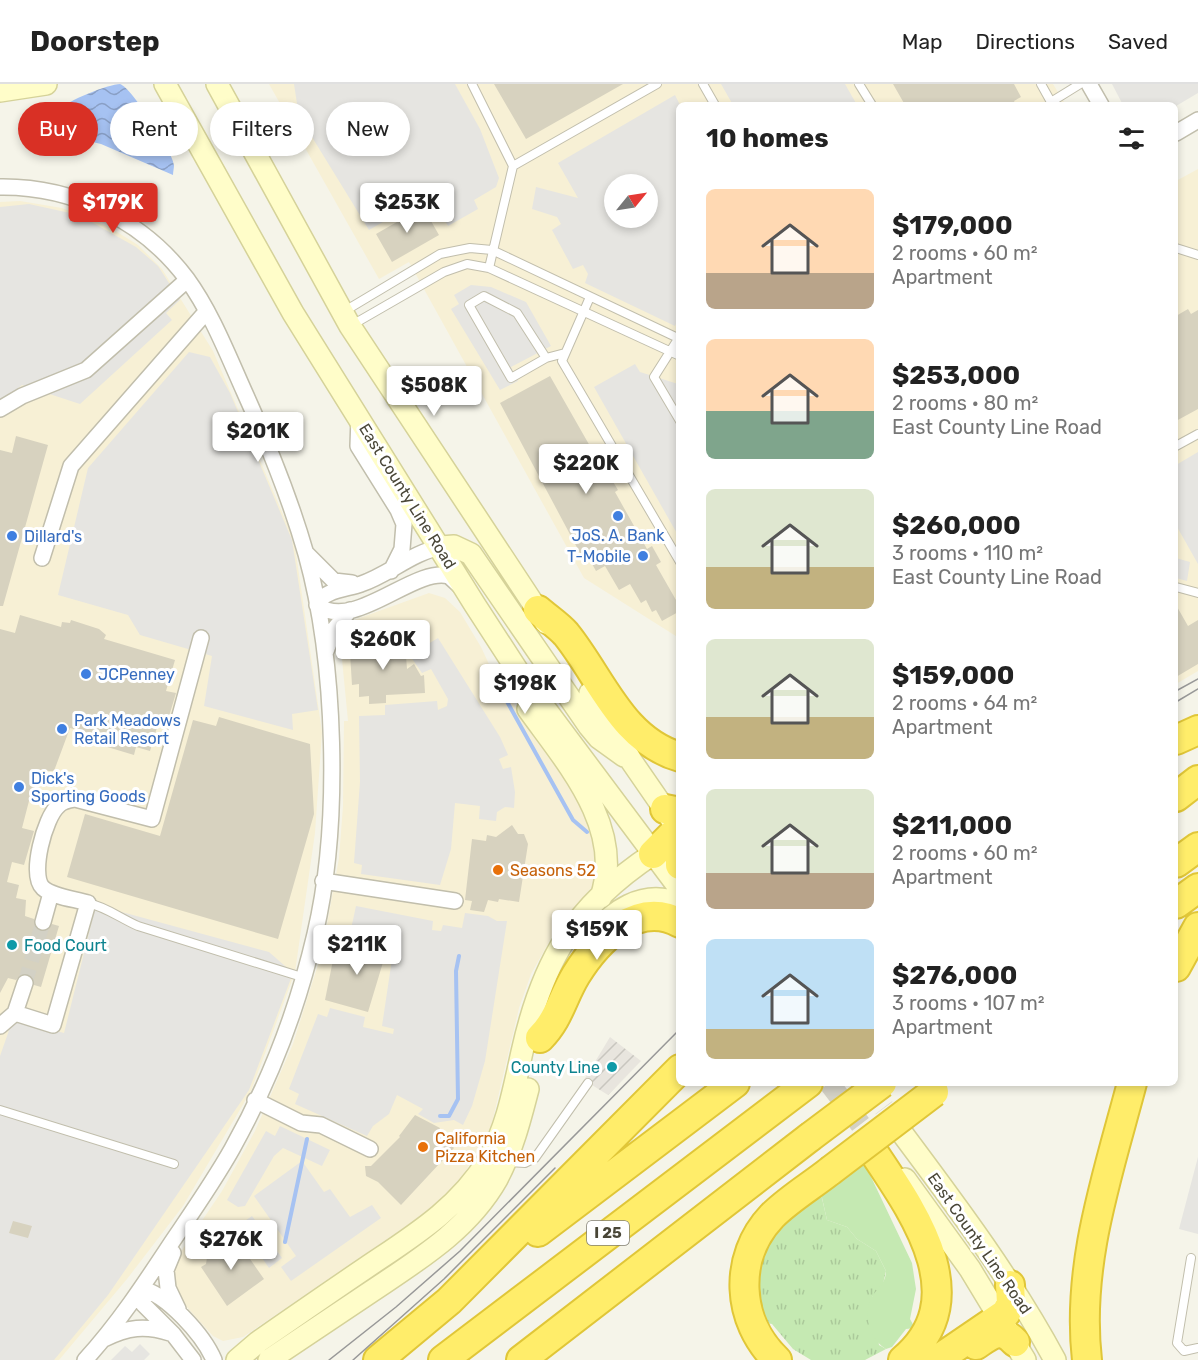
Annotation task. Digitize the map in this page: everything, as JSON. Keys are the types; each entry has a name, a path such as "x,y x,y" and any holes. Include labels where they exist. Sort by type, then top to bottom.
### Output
{"highway":[{"path":"538,610 565,633 607,696 634,730 658,749 676,756"},
{"path":"1178,739 1198,730"},
{"path":"1178,795 1198,780"},
{"path":"1178,862 1198,847"},
{"path":"1178,903 1198,888"},
{"path":"540,1038 555,1023 577,974 611,933 631,920 644,916 663,916 676,921"},
{"path":"1178,963 1198,927"},
{"path":"449,1301 676,1073"},
{"path":"378,1360 449,1301 731,1086"},
{"name":"I 25","path":"443,1360 804,1086"},
{"path":"1087,1360 1083,1323 1089,1251 1131,1086"},
{"path":"777,1360 760,1340 749,1317 744,1291 748,1259 753,1244 772,1217 940,1087"},
{"path":"520,1360 810,1137 889,1109"},
{"path":"869,1138 922,1232 936,1269 937,1294 931,1322 918,1345 903,1360"},
{"path":"1010,1285 1013,1340"},
{"path":"954,1360 993,1333 1002,1332 1013,1340"},
{"path":"937,1360 1013,1340"}],"main road":[{"path":"0,91 46,84"},
{"name":"East County Line Road","path":"165,84 293,312 523,679 673,831"},
{"name":"East County Line Road","path":"217,84 346,319 538,610 632,762 673,831 676,856"},
{"path":"441,547 454,546 471,554 589,726 599,738 632,762"},
{"path":"497,639 505,675 576,777 593,809 605,857 606,876 601,897"},
{"path":"237,1360 258,1342 437,1219 474,1180 500,1136 515,1085 531,1012 549,964 577,922 673,831"},
{"path":"269,1360 443,1242 475,1210 505,1162 520,1122 549,1007 570,966 611,916 631,904 651,899 676,903"},
{"name":"East County Line Road","path":"889,1109 1031,1316 1055,1360"},
{"name":"East County Line Road","path":"869,1138 948,1238 1013,1340"}],"street":[{"path":"1089,84 1099,102"},
{"path":"1178,132 1198,120"},
{"path":"0,187 60,194 104,210 146,237 187,280 206,312 274,459 306,553 325,657 332,741 331,806 316,931 281,1040 255,1101 216,1177 141,1289 85,1360"},
{"path":"0,409 22,396 86,370 187,280"},
{"path":"42,558 71,466 206,312"},
{"path":"358,417 358,446 395,504 404,524 402,549 391,571"},
{"path":"317,605 322,596 372,580 423,552 441,547"},
{"path":"306,553 334,582 344,584 372,580"},
{"path":"317,605 327,611 350,610 384,598 425,577 439,574 450,576 475,604"},
{"path":"325,657 332,633 350,610"},
{"path":"15,1013 53,1025 88,903 41,887 36,867 53,811 62,802 75,799 152,819 201,638"},
{"path":"323,881 455,901"},
{"path":"43,922 51,892"},
{"path":"0,1026 15,1013 25,983"},
{"path":"255,1101 301,1123 321,1125 370,1149"},
{"path":"173,1241 173,1256 166,1270 168,1288 184,1319"},
{"path":"141,1289 153,1291 184,1319 202,1339 214,1360"},
{"path":"141,1289 143,1304 173,1334 193,1360"},
{"path":"101,1340 123,1330 140,1327 173,1334"}],"lane":[{"path":"472,84 513,166 489,268"},
{"path":"513,166 657,84"},
{"path":"703,84 713,102"},
{"path":"859,84 870,102"},
{"path":"1041,84 1051,102"},
{"path":"1053,102 1080,84"},
{"path":"346,319 440,254 470,248 492,250 676,337"},
{"path":"1178,249 1198,255"},
{"path":"346,319 444,272 467,264 489,268 675,354 654,377 676,414"},
{"path":"546,358 517,314 484,296 469,305 511,378 546,358 565,353"},
{"path":"590,297 562,362 676,555"},
{"path":"1178,445 1198,434"},
{"path":"1178,588 1198,593"},
{"path":"88,903 104,907 118,917 138,926 302,976"},
{"path":"505,1162 525,1162 535,1158 588,1083"},
{"path":"0,1110 174,1164"},
{"path":"1191,1258 1177,1343 1184,1351 1198,1348"}],"shaded area":[{"path":"269,84 1053,84 1064,102 676,102 676,636 584,578 409,262 379,279 310,156 314,156 314,102 279,102"},
{"path":"294,84 455,84 480,129 499,178 496,187 474,200 478,209 448,226 430,195 369,230 314,140 314,102 297,102"},
{"path":"721,84 845,84 855,102 731,102"},
{"path":"1112,84 1198,84 1198,93 1178,105 1178,102 1121,102"},
{"path":"675,95 678,102 676,102 675,326 585,283 588,274 583,265 573,269 552,230 561,224 557,217 532,209 536,187 578,198 558,163"},
{"path":"1198,169 1198,671 1178,683 1178,180"},
{"name":"Park Meadows Retail Resort","path":"20,201 62,208 109,227 138,245 162,269 213,351 294,540 322,732 315,833 295,972 251,1091 183,1206 127,1279 59,1360 0,1360 0,202"},
{"path":"29,204 79,215 136,247 158,266 180,300 166,313 172,320 80,404 22,385 0,402 0,207"},
{"path":"471,285 491,287 526,302 551,346 511,367 518,381 500,390 451,309 459,304 454,295"},
{"path":"189,352 210,357 230,393 292,540 318,710 292,714 293,730 204,706 212,656 140,635 128,615 58,595 88,468"},
{"path":"635,364 640,372 676,383 676,532 594,387"},
{"path":"1198,452 1198,564 1178,529 1178,464"},
{"path":"1178,559 1190,562 1187,581 1178,579"},
{"path":"429,593 445,598 460,612 481,647 495,677 566,777 586,816 592,836 596,869 595,883 553,935 531,974 519,1008 491,1127 464,1174 443,1198 415,1220 243,1337 223,1341 213,1336 174,1293 172,1265 222,1191 255,1131 293,1044 322,952 339,858 343,806 344,721 348,721 340,639 343,630 354,620"},
{"path":"438,638 500,737 508,755 499,759 503,769 511,767 515,792 514,808 505,807 497,812 496,821 479,819 480,806 455,803 451,849 440,885 361,874 362,865 354,863 360,782 359,716 385,715 385,705 437,701 438,710 447,706 448,699 431,669 422,673 406,650 425,640 428,644"},
{"path":"96,905 269,952 293,973 249,1090 108,1295 54,1360 0,1360 0,1056 13,1019 64,1033"},
{"path":"356,906 433,921 432,930 441,931 443,925 462,928 465,913 488,916 497,921 507,921 485,1061 472,1106 463,1125 454,1120 434,1123 418,1114 423,1109 397,1095 389,1114 373,1126 367,1136 295,1104 299,1094 289,1089 318,1014 327,1017 330,1008 365,1017 363,1027 393,1034 394,1029 382,1026 395,939 383,938 381,943 350,934"},
{"path":"610,1037 641,1061 608,1095 584,1080"},
{"path":"280,1126 330,1150 322,1166 283,1148 274,1156 245,1206 238,1207 227,1200 266,1131 275,1136"},
{"path":"1198,1157 1198,1234 1179,1229"},
{"path":"302,1161 324,1192 330,1189 350,1217 372,1205 381,1218 291,1281 281,1267 296,1256 254,1196"},
{"path":"252,1216 282,1258 269,1268 239,1225"},
{"path":"140,1344 150,1354 144,1360 111,1360 125,1346 132,1352"}],"green space":[{"path":"862,1158 912,1263 916,1289 910,1319 915,1328 906,1329 892,1347 886,1349 870,1330 868,1310 871,1299 884,1281 886,1271 876,1251 857,1239 847,1227 827,1220 820,1189"},
{"path":"820,1190 827,1220 847,1227 857,1239 876,1251 886,1271 883,1284 872,1297 879,1345 886,1349 865,1360 811,1360 793,1349 772,1324 766,1323 753,1287 764,1238"}],"water":[{"path":"120,84 137,102 110,102 110,148 98,143 98,102 70,102"},
{"path":"129,156 171,156 174,165 173,175"}],"building":[{"path":"494,84 623,84 526,139"},
{"path":"893,84 1014,84 1021,97 1014,102 903,102"},
{"path":"423,207 439,235 392,262 376,234"},
{"path":"1188,309 1191,314 1198,310 1198,409 1178,420 1178,315"},
{"path":"550,376 607,476 609,475 618,490 615,492 647,549 652,546 661,562 656,565 676,600 676,613 662,621 656,610 652,612 646,600 641,603 630,584 619,590 605,566 596,571 586,553 581,555 500,403"},
{"name":"Dillard's","path":"16,436 48,445 3,606 0,606 0,450 12,453"},
{"path":"1178,608 1188,626 1198,620 1198,664 1178,676"},
{"name":"JCPenney","path":"20,615 61,627 62,622 70,623 71,620 99,629 106,635 104,639 175,660 166,691 176,693 167,723 164,726 158,724 150,751 136,747 134,755 104,746 106,738 70,728 54,771 41,771 33,802 29,801 22,828 34,831 24,865 12,862 7,882 19,885 16,898 26,900 25,916 34,919 37,929 45,932 52,924 59,926 41,987 34,985 32,976 24,973 16,980 8,978 0,993 0,629 15,633"},
{"path":"388,636 388,644 397,643 402,657 406,656 407,669 414,664 421,676 424,675 425,693 386,695 386,703 369,704 369,696 359,697 359,684 352,685 350,653 355,653 354,646 360,645 360,637"},
{"path":"219,717 310,744 314,814 278,939 67,877 85,814 160,836 193,720 216,726"},
{"name":"Seasons 52","path":"512,825 518,834 524,834 528,844 519,902 488,900 484,912 470,910 472,901 465,900 472,839 486,841 487,835 496,837"},
{"path":"357,937 387,946 392,955 384,959 368,1012 325,1000 333,960 349,964"},
{"path":"415,1115 440,1128 438,1132 454,1148 401,1205 378,1182 366,1176 365,1166 371,1166 400,1137"},
{"path":"13,1221 32,1226 28,1238 9,1233"},
{"path":"217,1242 223,1246 238,1242 264,1279 227,1306 201,1267 206,1264 209,1245"}],"waterway":[{"path":"500,689 573,820 587,832"},
{"path":"440,1116 449,1116 458,1099 456,971 459,956"},
{"path":"285,1242 307,1139"}],"tunnel":[{"path":"25,983 43,922"},
{"path":"831,1086 861,1125"},
{"path":"867,1086 884,1108"}],"tram line":[{"path":"1178,690 1198,679"},
{"path":"1178,701 1198,689"},
{"path":"329,1360 396,1307 460,1251 676,1033"},
{"path":"353,1360 444,1279 555,1168"}],"place":[{"name":"JoS. A. Bank","path":"618,516"},
{"name":"Dillard's","path":"12,536"},
{"name":"T-Mobile","path":"643,556"},
{"name":"JCPenney","path":"86,674"},
{"name":"Park Meadows Retail Resort","path":"62,729"},
{"name":"Dick's Sporting Goods","path":"19,787"},
{"name":"Seasons 52","path":"498,870"},
{"name":"Food Court","path":"12,945"},
{"name":"County Line","path":"612,1067"},
{"name":"California Pizza Kitchen","path":"423,1147"}]}
